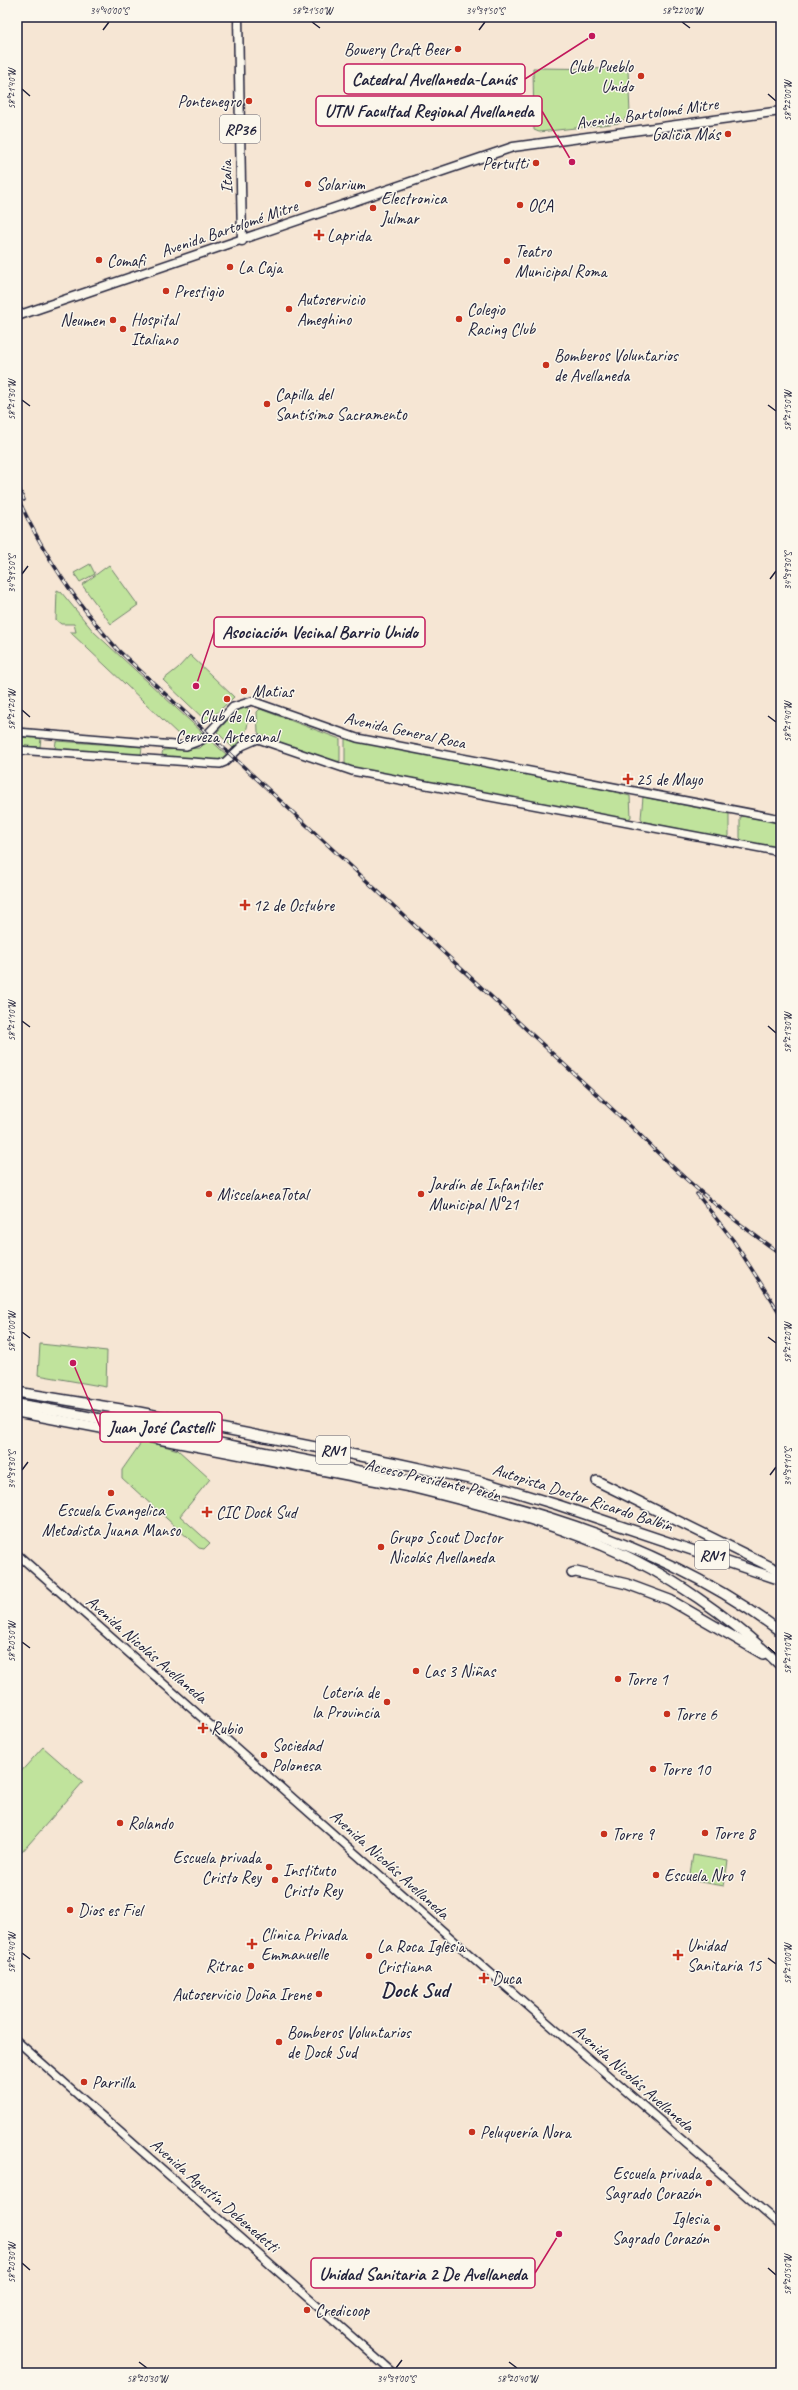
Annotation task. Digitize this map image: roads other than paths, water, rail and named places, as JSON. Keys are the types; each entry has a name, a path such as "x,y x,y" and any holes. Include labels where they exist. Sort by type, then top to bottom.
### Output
{"highway":[{"name":"Autopista Doctor Ricardo Balbín","path":"17,1392 139,1412 438,1472 518,1492 642,1532 781,1580"},
{"name":"Autopista Doctor Ricardo Balbín","path":"17,1404 441,1486 563,1522 671,1564 722,1591 781,1632"},
{"name":"Acceso Presidente Perón","path":"17,1412 440,1494 561,1530 604,1545 632,1559 716,1610 760,1646 781,1667"},
{"path":"597,1481 781,1572"},
{"path":"572,1573 576,1572 610,1580 670,1600 716,1626 781,1667"}],"main road":[{"name":"Italia","path":"238,17 242,241"},
{"name":"Avenida Bartolomé Mitre","path":"17,316 242,241 513,147 781,111"},
{"name":"Avenida General Roca","path":"17,732 186,746 202,740 233,707 252,701 357,738 781,820"},
{"path":"17,750 220,764 225,762 248,742 258,739 352,771 781,852"},
{"name":"Avenida Nicolás Avellaneda","path":"17,1554 481,1965 781,2226"},
{"name":"Avenida Agustín Debenedetti","path":"17,2041 393,2373"}],"railway":[{"path":"17,484 24,500"},
{"path":"17,496 49,558 88,615 118,650 689,1182 725,1212 781,1254"},
{"path":"697,1194 733,1240 781,1315"}],"place":[{"name":"Catedral Avellaneda-Lanús","path":"592,36"},
{"name":"Bowery Craft Beer","path":"458,49"},
{"name":"Club Pueblo Unido","path":"641,76"},
{"name":"Pontenegro","path":"249,101"},
{"name":"Galicia Más","path":"728,134"},
{"name":"UTN Facultad Regional Avellaneda","path":"572,162"},
{"name":"Pertutti","path":"536,163"},
{"name":"Solarium","path":"308,184"},
{"name":"OCA","path":"520,205"},
{"name":"Electronica Julmar","path":"373,208"},
{"name":"Laprida","path":"319,235"},
{"name":"Comafi","path":"99,260"},
{"name":"Teatro Municipal Roma","path":"507,261"},
{"name":"La Caja","path":"230,267"},
{"name":"Prestigio","path":"166,291"},
{"name":"Autoservicio Ameghino","path":"289,309"},
{"name":"Colegio Racing Club","path":"459,319"},
{"name":"Neumen","path":"113,320"},
{"name":"Hospital Italiano","path":"123,329"},
{"name":"Bomberos Voluntarios de Avellaneda","path":"546,365"},
{"name":"Capilla del Santísimo Sacramento","path":"267,404"},
{"name":"Asociación Vecinal Barrio Unido","path":"196,686"},
{"name":"Matias","path":"244,691"},
{"name":"Club de la Cerveza Artesanal","path":"227,699"},
{"name":"25 de Mayo","path":"628,779"},
{"name":"12 de Octubre","path":"245,905"},
{"name":"MiscelaneaTotal","path":"209,1194"},
{"name":"Jardín de Infantiles Municipal N°21","path":"421,1194"},
{"name":"Juan José Castelli","path":"73,1363"},
{"name":"Escuela Evangelica Metodista Juana Manso","path":"111,1493"},
{"name":"CIC Dock Sud","path":"207,1512"},
{"name":"Grupo Scout Doctor Nicolás Avellaneda","path":"381,1547"},
{"name":"Las 3 Niñas","path":"416,1671"},
{"name":"Torre 1","path":"618,1679"},
{"name":"Lotería de la Provincia","path":"387,1702"},
{"name":"Torre 6","path":"667,1714"},
{"name":"Rubio","path":"203,1728"},
{"name":"Sociedad Polonesa","path":"264,1755"},
{"name":"Torre 10","path":"653,1769"},
{"name":"Rolando","path":"120,1823"},
{"name":"Torre 8","path":"705,1833"},
{"name":"Torre 9","path":"604,1834"},
{"name":"Escuela privada Cristo Rey","path":"269,1867"},
{"name":"Escuela Nro 9","path":"656,1875"},
{"name":"Instituto Cristo Rey","path":"275,1880"},
{"name":"Dios es Fiel","path":"70,1910"},
{"name":"Clinica Privada Emmanuelle","path":"252,1944"},
{"name":"Unidad Sanitaria 15","path":"678,1955"},
{"name":"La Roca Iglesia Cristiana","path":"369,1956"},
{"name":"Ritrac","path":"251,1966"},
{"name":"Duca","path":"484,1978"},
{"name":"Autoservicio Doña Irene","path":"319,1994"},
{"name":"Bomberos Voluntarios de Dock Sud","path":"279,2042"},
{"name":"Parrilla","path":"84,2082"},
{"name":"Peluquería Nora","path":"472,2132"},
{"name":"Escuela privada Sagrado Corazón","path":"709,2183"},
{"name":"Iglesia Sagrado Corazón","path":"717,2228"},
{"name":"Unidad Sanitaria 2 De Avellaneda","path":"559,2234"},
{"name":"Credicoop","path":"307,2310"}],"district":[{"name":"Dock Sud","path":"415,1990"}]}
